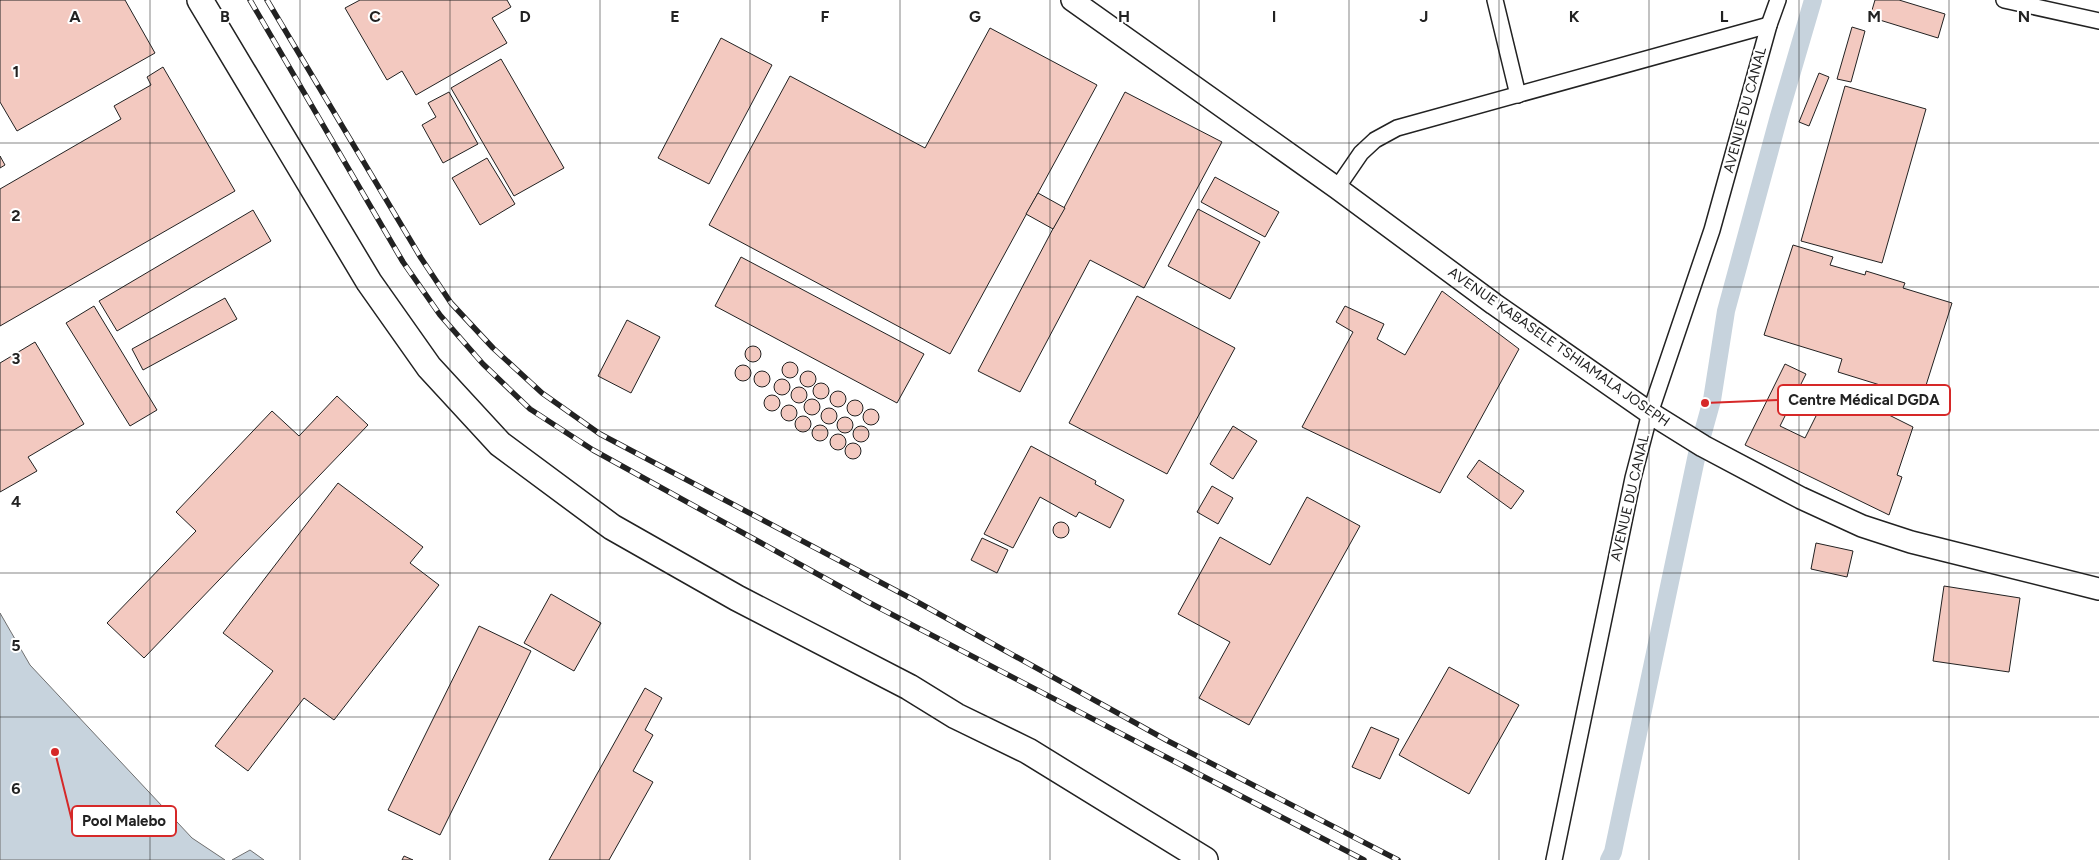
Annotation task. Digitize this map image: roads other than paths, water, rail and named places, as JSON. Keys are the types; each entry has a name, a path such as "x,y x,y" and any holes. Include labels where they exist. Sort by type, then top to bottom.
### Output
{"main road":[{"path":"200,0 369,282 429,367 500,444 612,527 737,598 908,687 956,716 1028,751 1205,860"},
{"name":"AVENUE KABASELE TSHIAMALA JOSEPH","path":"1072,0 1337,188 1494,304 1650,412 1703,446 1801,498 1862,526 1920,544 2099,589"}],"street":[{"path":"1495,0 1518,95"},
{"name":"AVENUE DU CANAL","path":"1554,860 1633,478 1650,412 1712,230 1769,25 1778,0"},
{"path":"2004,0 2099,21"},
{"path":"1337,188 1361,153 1375,140 1397,128 1769,25"}],"waterway":[{"path":"1609,860 1613,852 1697,454 1712,400 1726,311 1813,0"}],"railway":[{"path":"250,0 403,262 440,315 483,364 530,409 593,450 868,602 1364,860"},
{"path":"267,0 421,258 451,303 493,348 542,393 600,434 912,599 1168,741 1398,860"}],"place":[{"name":"Centre Médical DGDA","path":"1705,403"},
{"name":"Pool Malebo","path":"55,752"}]}
